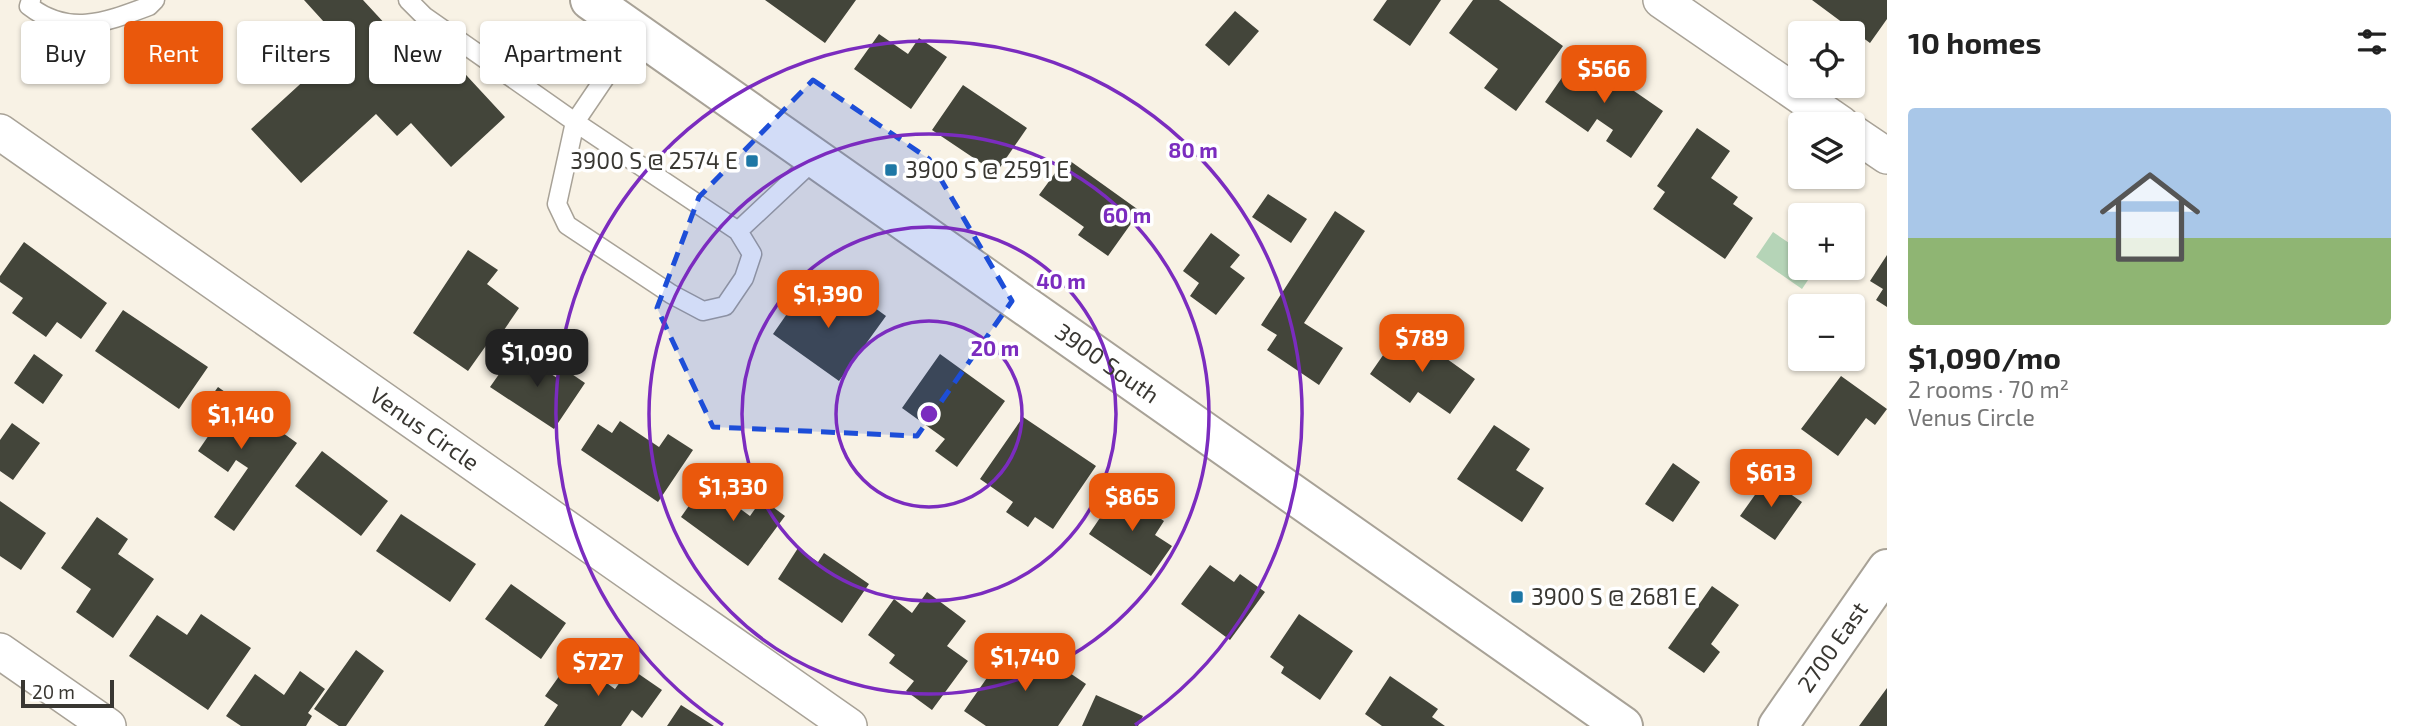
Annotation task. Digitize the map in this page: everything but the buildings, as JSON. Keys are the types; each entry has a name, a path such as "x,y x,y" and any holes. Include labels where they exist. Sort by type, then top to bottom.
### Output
{"main road":[{"name":"3900 South","path":"590,0 620,21"},
{"name":"3900 South","path":"646,39 1623,726"},
{"name":"2700 East","path":"1778,726 1887,569"}],"street":[{"path":"1661,0 1823,112"},
{"name":"Venus Circle","path":"0,131 849,726"},
{"path":"1865,141 1887,156"},
{"path":"0,651 108,726"}],"lane":[{"path":"31,0 29,5 47,19 98,24 149,6 155,0"},
{"path":"408,0 424,16 575,122 738,231 752,254 744,278 725,306 704,311 671,294 567,225 557,204 575,122 601,84"},
{"path":"738,231 815,159"}],"highlighted area":[{"path":"813,80 929,159 1012,301 917,436 713,427 657,308 699,197"}],"shaded area":[{"path":"1773,232 1788,242 1788,279 1756,257"},
{"path":"1789,280 1808,280 1802,289"}],"place":[{"name":"3900 S @ 2574 E","path":"752,161"},
{"name":"3900 S @ 2591 E","path":"891,170"},
{"name":"3900 S @ 2681 E","path":"1517,597"}]}
